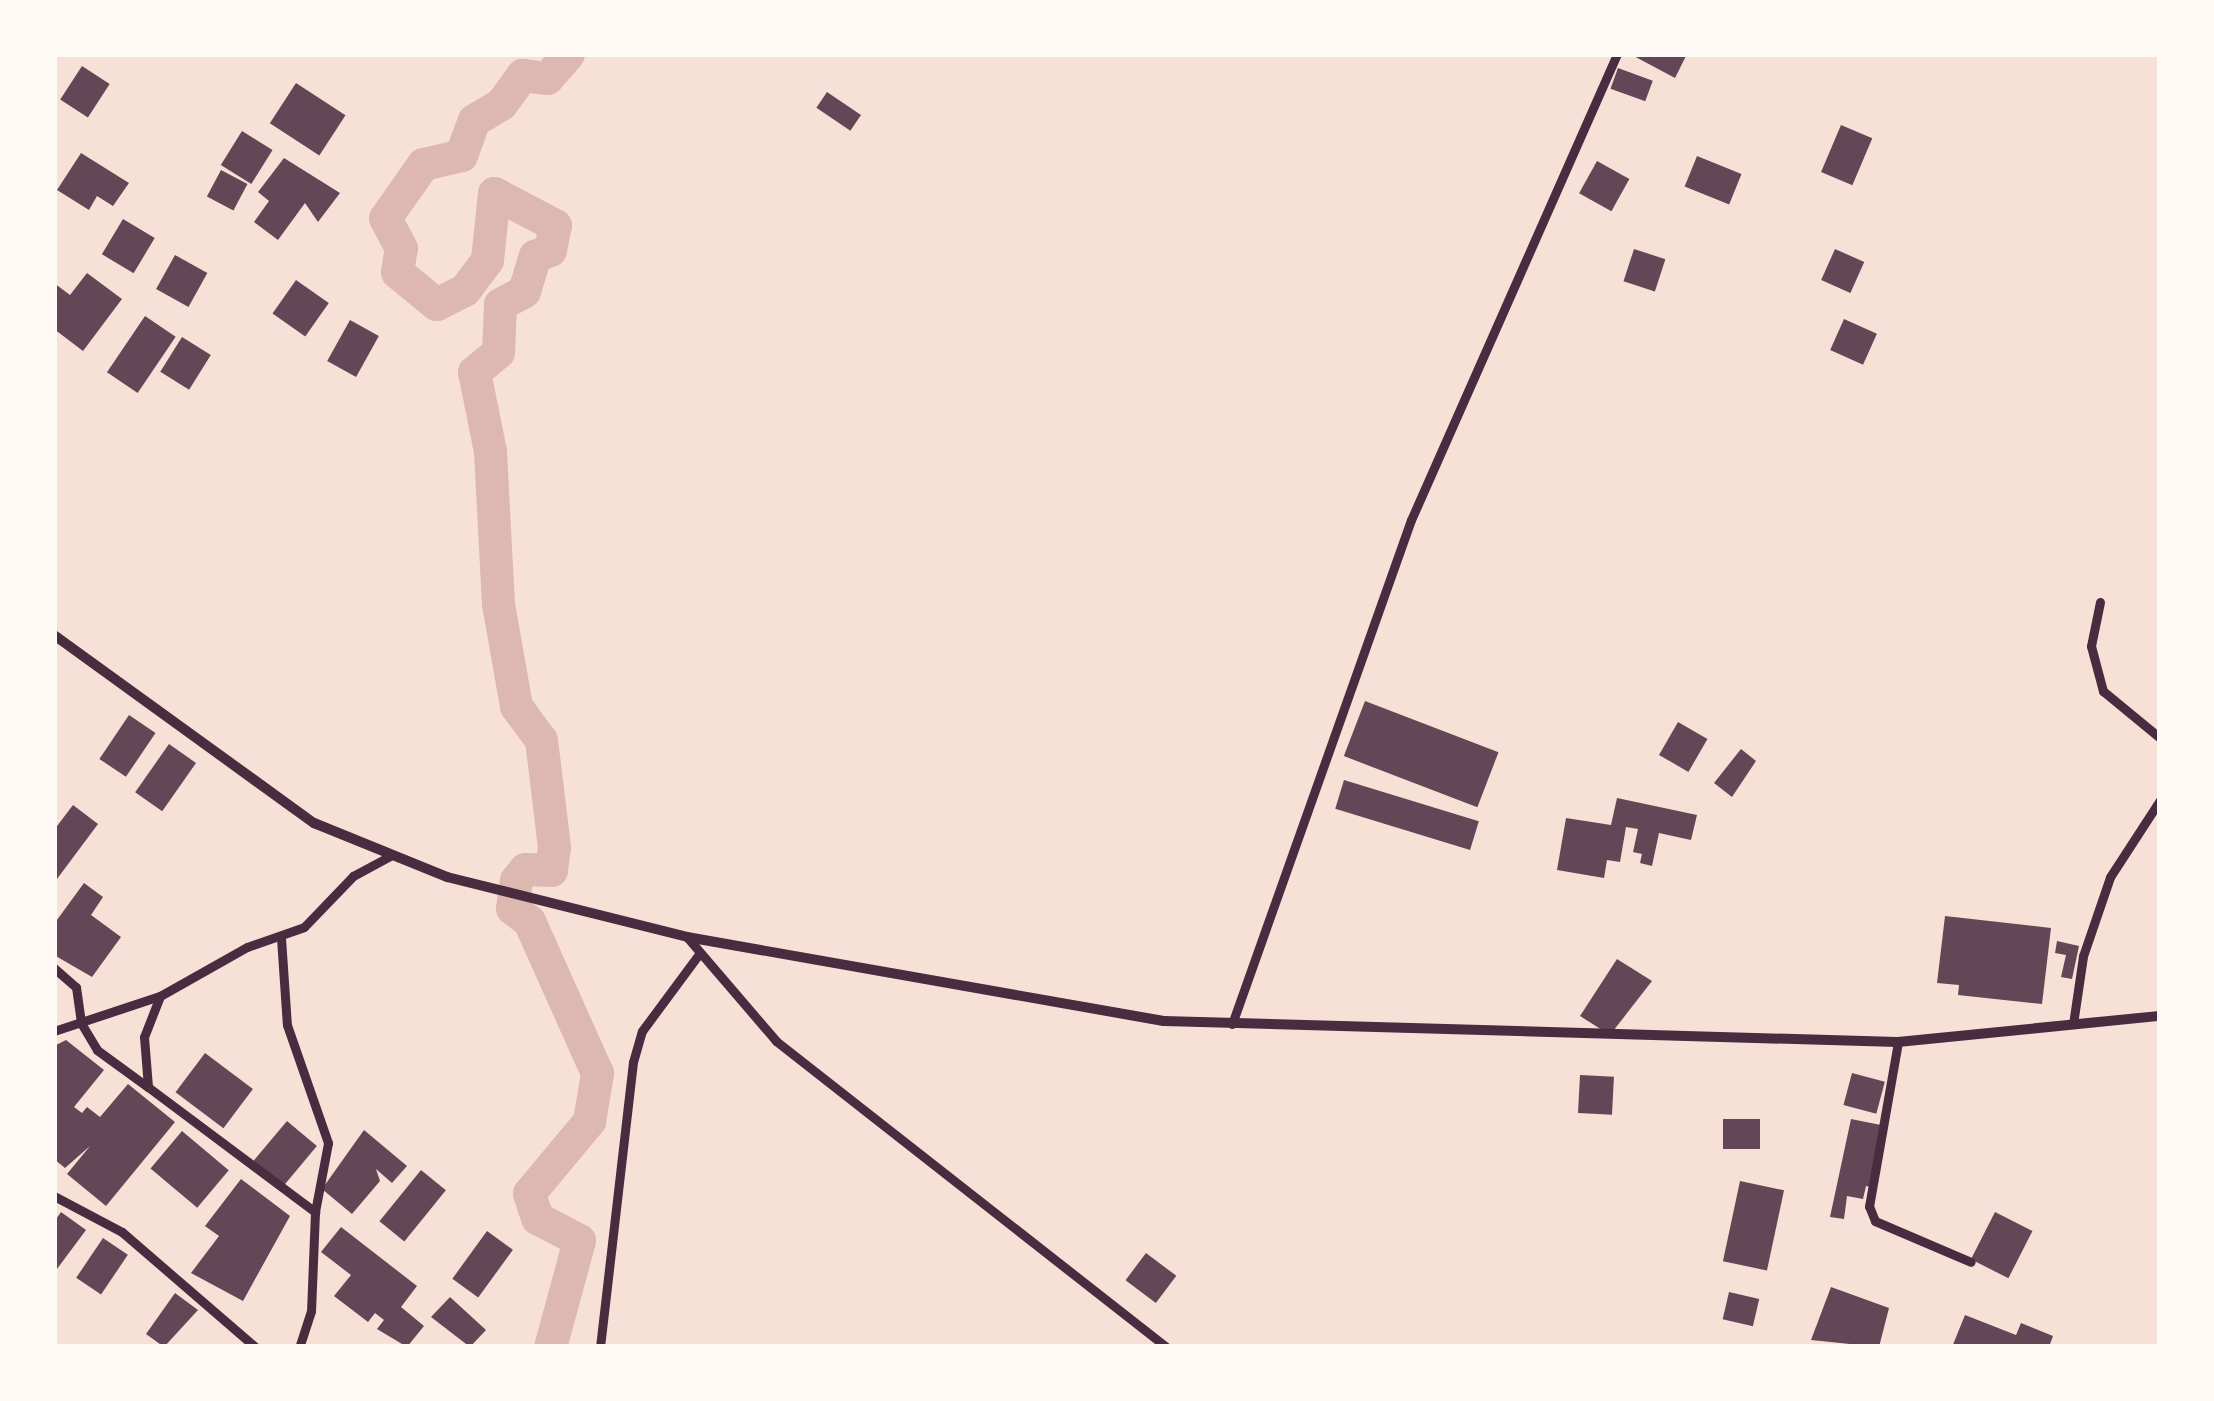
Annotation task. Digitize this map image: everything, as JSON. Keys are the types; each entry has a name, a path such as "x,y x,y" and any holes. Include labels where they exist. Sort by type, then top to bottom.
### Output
{"street":[{"path":"1232,1024 1412,520 1617,54"},
{"path":"2100,602 2091,646 2104,691 2160,738"},
{"path":"54,635 258,787 314,823 447,877 686,937 1164,1021 1898,1042 2160,1016"},
{"path":"2073,1024 2083,956 2110,878 2160,800"},
{"path":"54,1031 160,996 247,947 304,927 353,877 392,855"},
{"path":"686,937 776,1041 1166,1347"},
{"path":"281,938 287,1025 328,1143 315,1212 318,1256 299,1347"},
{"path":"600,1347 633,1062 642,1031 699,954"},
{"path":"54,968 76,987 81,1023 114,1068 148,1087 315,1212"},
{"path":"148,1087 144,1036 160,996"},
{"path":"1898,1042 1869,1206 1875,1221 1971,1262"},
{"path":"54,1196 122,1232 255,1347"}],"building":[{"path":"1630,54 1687,54 1675,78"},
{"path":"82,66 110,84 88,118 60,100"},
{"path":"1618,68 1653,81 1645,101 1610,89"},
{"path":"296,83 345,115 319,155 270,123"},
{"path":"827,92 861,115 850,131 816,108"},
{"path":"1841,125 1872,138 1852,185 1821,172"},
{"path":"242,131 273,150 251,184 221,165"},
{"path":"81,153 129,183 113,206 97,196 89,210 57,190"},
{"path":"1697,156 1742,174 1729,205 1685,187"},
{"path":"284,158 340,193 318,222 305,203 278,240 254,222 269,201 258,192"},
{"path":"1597,161 1629,179 1611,211 1579,193"},
{"path":"221,170 247,184 233,211 207,196"},
{"path":"123,219 155,238 134,273 102,254"},
{"path":"1634,249 1665,259 1655,292 1623,281"},
{"path":"1835,249 1864,262 1850,293 1821,280"},
{"path":"175,255 207,273 188,307 156,289"},
{"path":"87,273 122,299 83,351 54,329 54,283 70,295"},
{"path":"296,280 329,303 305,337 272,314"},
{"path":"145,316 176,337 138,393 107,372"},
{"path":"1844,319 1877,334 1863,365 1830,350"},
{"path":"350,320 379,336 356,377 327,361"},
{"path":"182,337 211,355 189,390 160,372"},
{"path":"1365,701 1499,752 1477,807 1344,756"},
{"path":"129,715 156,733 126,777 99,759"},
{"path":"1678,722 1707,739 1688,772 1659,755"},
{"path":"169,744 196,763 162,811 135,792"},
{"path":"1741,749 1756,761 1732,797 1714,783"},
{"path":"1344,780 1479,821 1470,850 1335,809"},
{"path":"1617,798 1697,815 1691,840 1659,833 1652,866 1640,863 1642,854 1633,852 1638,829 1626,827 1620,862 1607,860 1604,878 1557,870 1566,818 1611,825"},
{"path":"73,805 98,824 54,883 54,830"},
{"path":"84,883 103,897 91,915 121,937 92,977 54,955 54,924"},
{"path":"1945,916 2051,928 2042,1004 1958,995 1959,985 1937,983"},
{"path":"2057,941 2079,946 2072,979 2061,977 2066,955 2055,953"},
{"path":"1617,959 1652,981 1610,1035 1580,1016"},
{"path":"66,1040 104,1070 74,1107 82,1113 87,1107 100,1117 128,1084 175,1122 106,1206 67,1174 90,1146 65,1168 54,1159 54,1046"},
{"path":"205,1053 253,1089 223,1128 176,1092"},
{"path":"1852,1073 1885,1082 1876,1114 1843,1105"},
{"path":"1580,1075 1614,1077 1612,1115 1578,1113"},
{"path":"1723,1119 1760,1119 1760,1149 1723,1149"},
{"path":"1851,1119 1886,1126 1874,1188 1866,1186 1863,1199 1847,1196 1844,1219 1830,1217"},
{"path":"287,1121 317,1146 283,1186 254,1161"},
{"path":"364,1130 407,1166 392,1183 376,1169 380,1181 352,1214 322,1189"},
{"path":"182,1131 229,1170 197,1208 151,1169"},
{"path":"421,1170 446,1190 404,1241 379,1221"},
{"path":"241,1179 290,1216 243,1301 191,1273 219,1236 205,1226"},
{"path":"1740,1181 1784,1190 1767,1271 1723,1261"},
{"path":"61,1212 86,1230 54,1273 54,1222"},
{"path":"1995,1212 2032,1231 2008,1278 1971,1259"},
{"path":"341,1227 417,1286 401,1307 424,1326 407,1347 377,1329 384,1320 375,1313 368,1322 334,1296 351,1275 321,1252"},
{"path":"487,1231 513,1250 478,1298 452,1279"},
{"path":"103,1238 128,1255 101,1295 76,1278"},
{"path":"1146,1253 1176,1276 1156,1303 1126,1280"},
{"path":"1831,1287 1889,1308 1879,1347 1811,1340"},
{"path":"1729,1292 1759,1299 1753,1326 1723,1319"},
{"path":"175,1293 198,1310 164,1347 146,1334"},
{"path":"450,1297 486,1330 470,1347 431,1317"},
{"path":"1965,1315 2016,1335 2021,1323 2053,1336 2049,1347 1952,1347"}],"waterway":[{"path":"550,1347 579,1240 537,1218 529,1193 589,1121 597,1073 529,921 512,908 516,880 525,869 551,870 554,847 541,740 516,706 498,604 490,451 474,372 498,352 500,304 524,291 535,256 550,250 555,225 494,193 487,260 464,290 436,304 397,272 401,248 385,218 423,164 461,155 474,120 501,104 522,75 547,78 568,54"}]}
